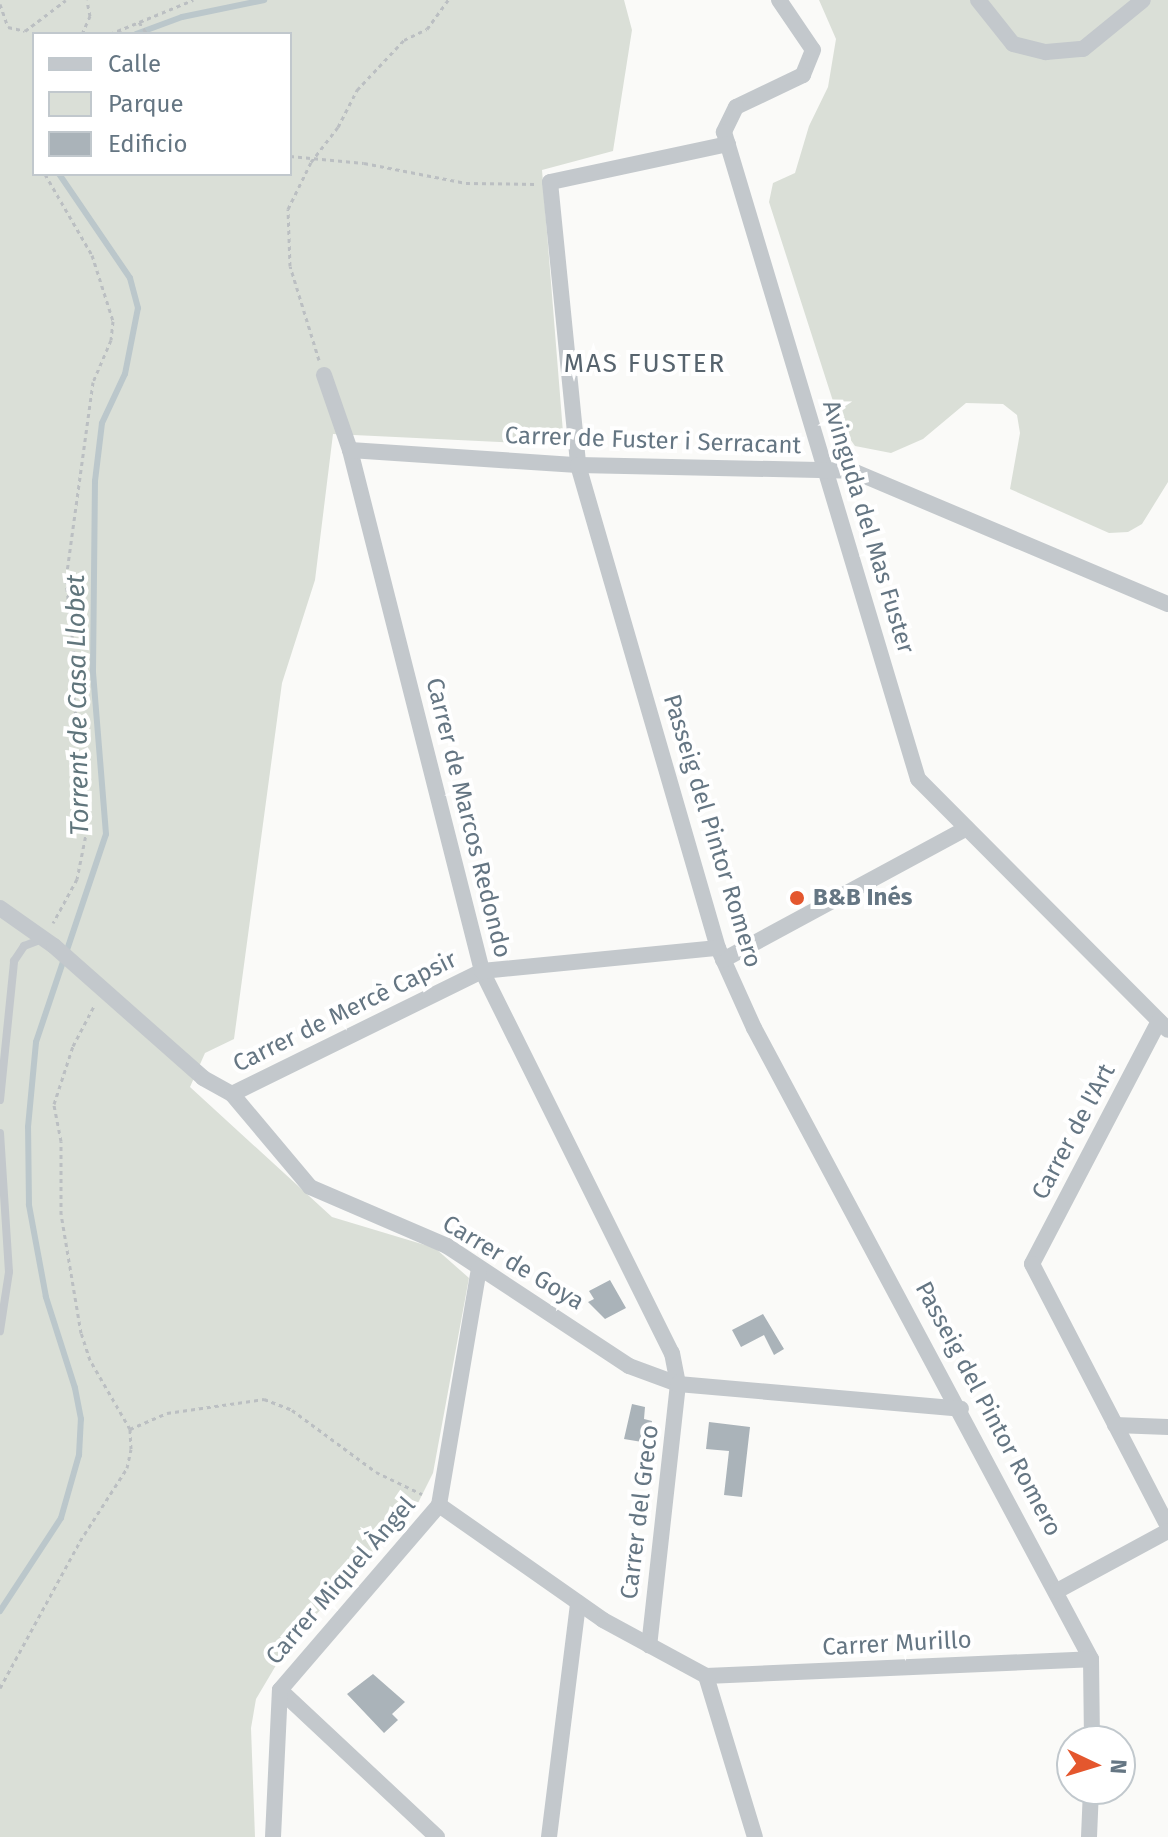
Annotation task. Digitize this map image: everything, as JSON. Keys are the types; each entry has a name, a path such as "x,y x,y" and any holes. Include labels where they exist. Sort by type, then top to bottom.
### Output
{"street":[{"name":"Avinguda del Mas Fuster","path":"779,0 813,50 803,75 736,107 724,132 918,779 1164,1026"},
{"path":"978,0 1013,44 1046,52 1083,49 1143,0"},
{"path":"550,182 728,144"},
{"name":"Passeig del Pintor Romero","path":"550,182 578,465 721,954 754,1028 961,1409 1091,1659 1092,1725"},
{"name":"Carrer de Marcos Redondo","path":"324,375 350,450 482,971 672,1353 678,1384"},
{"name":"Carrer de Fuster i Serracant","path":"350,450 578,465 853,471 1168,604"},
{"name":"Carrer de Mercè Capsir","path":"232,1094 482,971 721,954 967,828"},
{"name":"Carrer de Goya","path":"0,908 48,942 203,1078 232,1094 310,1187 447,1246 629,1366 678,1384 961,1409"},
{"name":"Carrer de l'Art","path":"1115,1425 1032,1264 1164,1026"},
{"name":"Carrer Miquel Àngel","path":"280,1690 439,1505 479,1268"},
{"name":"Carrer del Greco","path":"649,1645 678,1384"},
{"path":"1057,1591 1168,1529 1115,1425 1168,1427"},
{"path":"439,1505 578,1603 706,1676 755,1837"},
{"path":"549,1837 578,1603"},
{"name":"Carrer Murillo","path":"706,1676 1091,1659"},
{"path":"273,1837 280,1690"},
{"path":"280,1690 437,1837"},
{"path":"1089,1837 1090,1805"}],"lane":[{"path":"0,1100 14,961 24,946 48,942"},
{"path":"0,1133 9,1272 0,1331"}],"path":[{"path":"0,4 8,27 25,31 66,0"},
{"path":"83,32 90,16 87,0"},
{"path":"115,32 193,0"},
{"path":"324,375 290,266 288,209 314,157 357,90 404,40 427,29 448,0"},
{"path":"139,22 145,32"},
{"path":"292,156 314,157 466,183 550,182"},
{"path":"46,176 92,255 113,321 111,340 93,382 66,579 76,672 74,703 88,798 87,829 77,879 48,942"},
{"path":"0,1688 127,1468 130,1429 90,1360 81,1333 63,1232 61,1141 54,1116 60,1078 103,989"},
{"path":"130,1429 147,1419 209,1404 278,1402 376,1472 439,1505"}],"green space":[{"path":"0,0 624,0 632,30 613,151 542,170 564,445 333,434 315,580 282,683 234,1039 205,1053 190,1087 332,1217 435,1248 469,1278 433,1473 417,1505 288,1645 256,1699 251,1728 255,1837 0,1837"},
{"path":"819,0 1168,0 1168,482 1142,524 1128,532 1109,533 1010,489 1020,433 1017,415 1003,404 966,403 923,439 891,453 855,446 841,426 769,202 773,183 795,173 809,126 828,87 836,39"}],"building":[{"path":"610,1280 626,1308 605,1319 588,1302 594,1299 589,1291"},
{"path":"763,1314 784,1349 774,1355 764,1335 741,1347 732,1330"},
{"path":"632,1404 645,1407 644,1419 652,1421 648,1443 624,1439"},
{"path":"709,1422 750,1427 742,1497 724,1495 729,1451 706,1449"},
{"path":"373,1674 405,1702 392,1714 398,1720 384,1733 347,1694"}],"waterway":[{"name":"Torrent de Casa Llobet","path":"141,32 182,17 264,0"},
{"name":"Torrent de Casa Llobet","path":"0,1611 61,1518 79,1455 81,1419 75,1388 46,1297 29,1205 28,1127 36,1042 106,834 93,671 95,481 102,423 125,374 138,308 130,278 60,176"}],"place":[{"name":"B&B Inés","path":"797,898"}],"district":[{"name":"MAS FUSTER","path":"645,364"}]}
